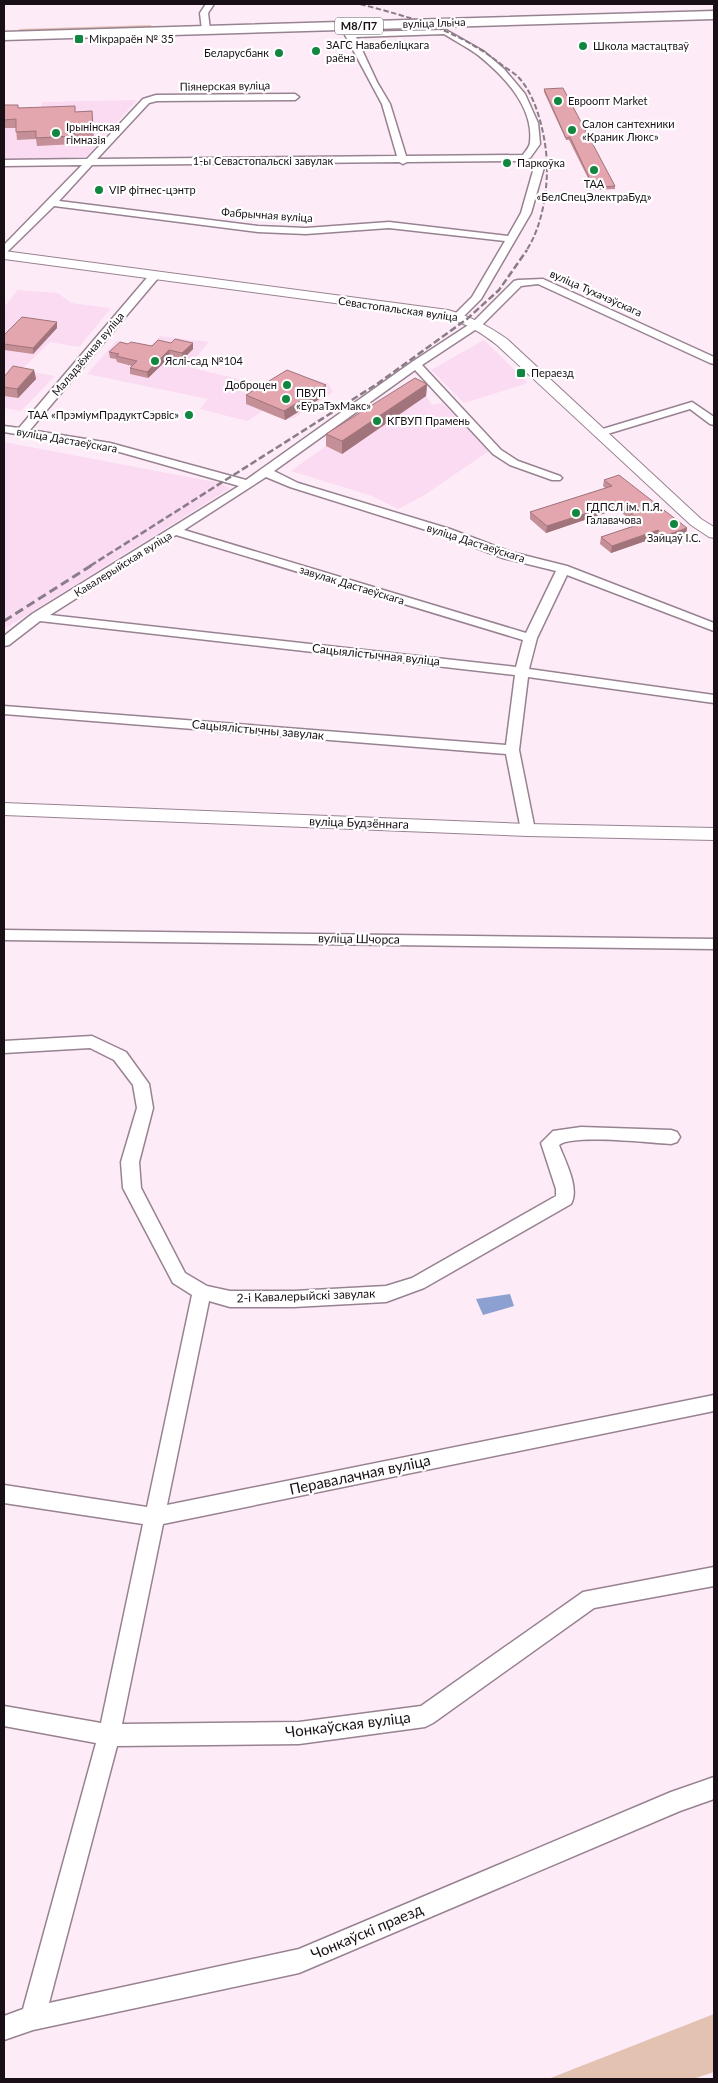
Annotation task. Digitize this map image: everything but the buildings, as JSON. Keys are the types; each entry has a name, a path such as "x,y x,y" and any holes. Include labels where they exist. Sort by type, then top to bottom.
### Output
{"main road":[{"name":"вуліца Ільіча","path":"4,36 206,30 348,30 714,15"}],"street":[{"path":"206,30 204,13 210,4"},
{"path":"348,30 386,104 402,161"},
{"name":"1-ы Севастопальскі завулак","path":"4,163 402,161 525,157 535,144 534,123 522,96 501,71 473,48 446,32 348,30"},
{"name":"Піянерская вуліца","path":"91,162 146,101 156,98 295,97"},
{"path":"4,250 91,162"},
{"path":"457,316 476,299 526,212 540,164"},
{"name":"Фабрычная вуліца","path":"52,203 258,229 306,231 389,226 511,239"},
{"name":"Севастопальская вуліца","path":"4,255 457,316 477,324 502,342 696,522 714,534"},
{"name":"Маладзёжная вуліца","path":"22,432 155,275"},
{"name":"вуліца Тухачэўскага","path":"477,324 518,282 539,281 714,360"},
{"path":"245,486 416,364 477,324"},
{"path":"416,364 497,452 514,463 556,478"},
{"path":"600,432 692,405 714,422"},
{"name":"вуліца Дастаеўскага","path":"4,429 110,446 245,486"},
{"name":"вуліца Дастаеўскага","path":"266,472 294,485 446,532 507,555 563,569 714,627"},
{"name":"Кавалерыйская вуліца","path":"4,642 37,617 245,486"},
{"name":"завулак Дастаеўскага","path":"175,531 530,638"},
{"path":"528,830 512,750 522,672 530,638 563,569"},
{"name":"Сацыялістычная вуліца","path":"37,617 522,672 714,699"},
{"name":"Сацыялістычны завулак","path":"4,710 512,750"},
{"name":"вуліца Будзённага","path":"4,809 528,830 714,834"},
{"name":"вуліца Шчорса","path":"4,935 714,944"},
{"name":"2-і Кавалерыйскі завулак","path":"4,1047 92,1042 120,1056 141,1084 146,1108 130,1162 132,1188 179,1278 202,1292 230,1299 294,1299 386,1294 418,1283 564,1199 565,1188 550,1143 558,1136 581,1133 671,1137"},
{"path":"33,2018 109,1735 202,1292"},
{"name":"Перавалачная вуліца","path":"4,1494 155,1517 714,1403"},
{"name":"Чонкаўская вуліца","path":"4,1716 109,1735 299,1733 425,1716 590,1599 714,1577"},
{"name":"Чонкаўскі праезд","path":"4,2028 33,2018 299,1961 670,1803 714,1788"}],"shaded area":[{"path":"151,25 151,28 19,32 19,29"},
{"name":"Ірынінская гімназія","path":"137,100 85,158 4,159 4,108 41,107 42,102"},
{"path":"18,290 58,293 71,303 111,308 79,347 50,342 21,370 55,376 21,411 4,408 4,307"},
{"path":"160,336 209,342 188,367 268,386 288,373 328,383 333,392 294,418 285,420 263,411 247,421 200,409 208,399 87,374 116,341 149,347"},
{"path":"484,340 528,383 464,403 431,370"},
{"path":"414,390 426,396 432,405 442,403 489,451 423,496 398,509 372,496 291,471 326,446"},
{"path":"4,442 220,483 230,488 4,629"},
{"path":"714,2014 714,2072 693,2079 548,2079"}],"water":[{"path":"510,1294 514,1306 483,1315 476,1299"}],"railway":[{"path":"360,4 417,20 452,34 485,53 520,79 532,98 536,109 547,158 546,189 542,211 536,233 526,251"},
{"path":"90,566 377,384 467,319 499,290 527,250"},
{"path":"4,621 92,565"}],"place":[{"name":"Мікрараён № 35","path":"79,39"},
{"name":"Школа мастацтваў","path":"583,46"},
{"name":"ЗАГС Навабеліцкага раёна","path":"316,51"},
{"name":"Беларусбанк","path":"279,53"},
{"name":"Евроопт Market","path":"558,101"},
{"name":"Салон сантехники «Краник Люкс»","path":"572,130"},
{"name":"Ірынінская гімназія","path":"56,133"},
{"name":"Паркоўка","path":"507,163"},
{"name":"ТАА «БелСпецЭлектраБуд»","path":"594,170"},
{"name":"VIP фітнес-цэнтр","path":"99,190"},
{"name":"Яслі-сад №104","path":"155,361"},
{"name":"Пераезд","path":"521,373"},
{"name":"Доброцен","path":"287,385"},
{"name":"ПВУП «ЕўраТэхМакс»","path":"286,399"},
{"name":"ТАА «ПрэміумПрадуктСэрвіс»","path":"189,415"},
{"name":"КГВУП Прамень","path":"377,421"},
{"name":"ГДПСЛ ім. П.Я. Галавачова","path":"576,513"},
{"name":"Зайцаў І.С.","path":"674,524"}]}
